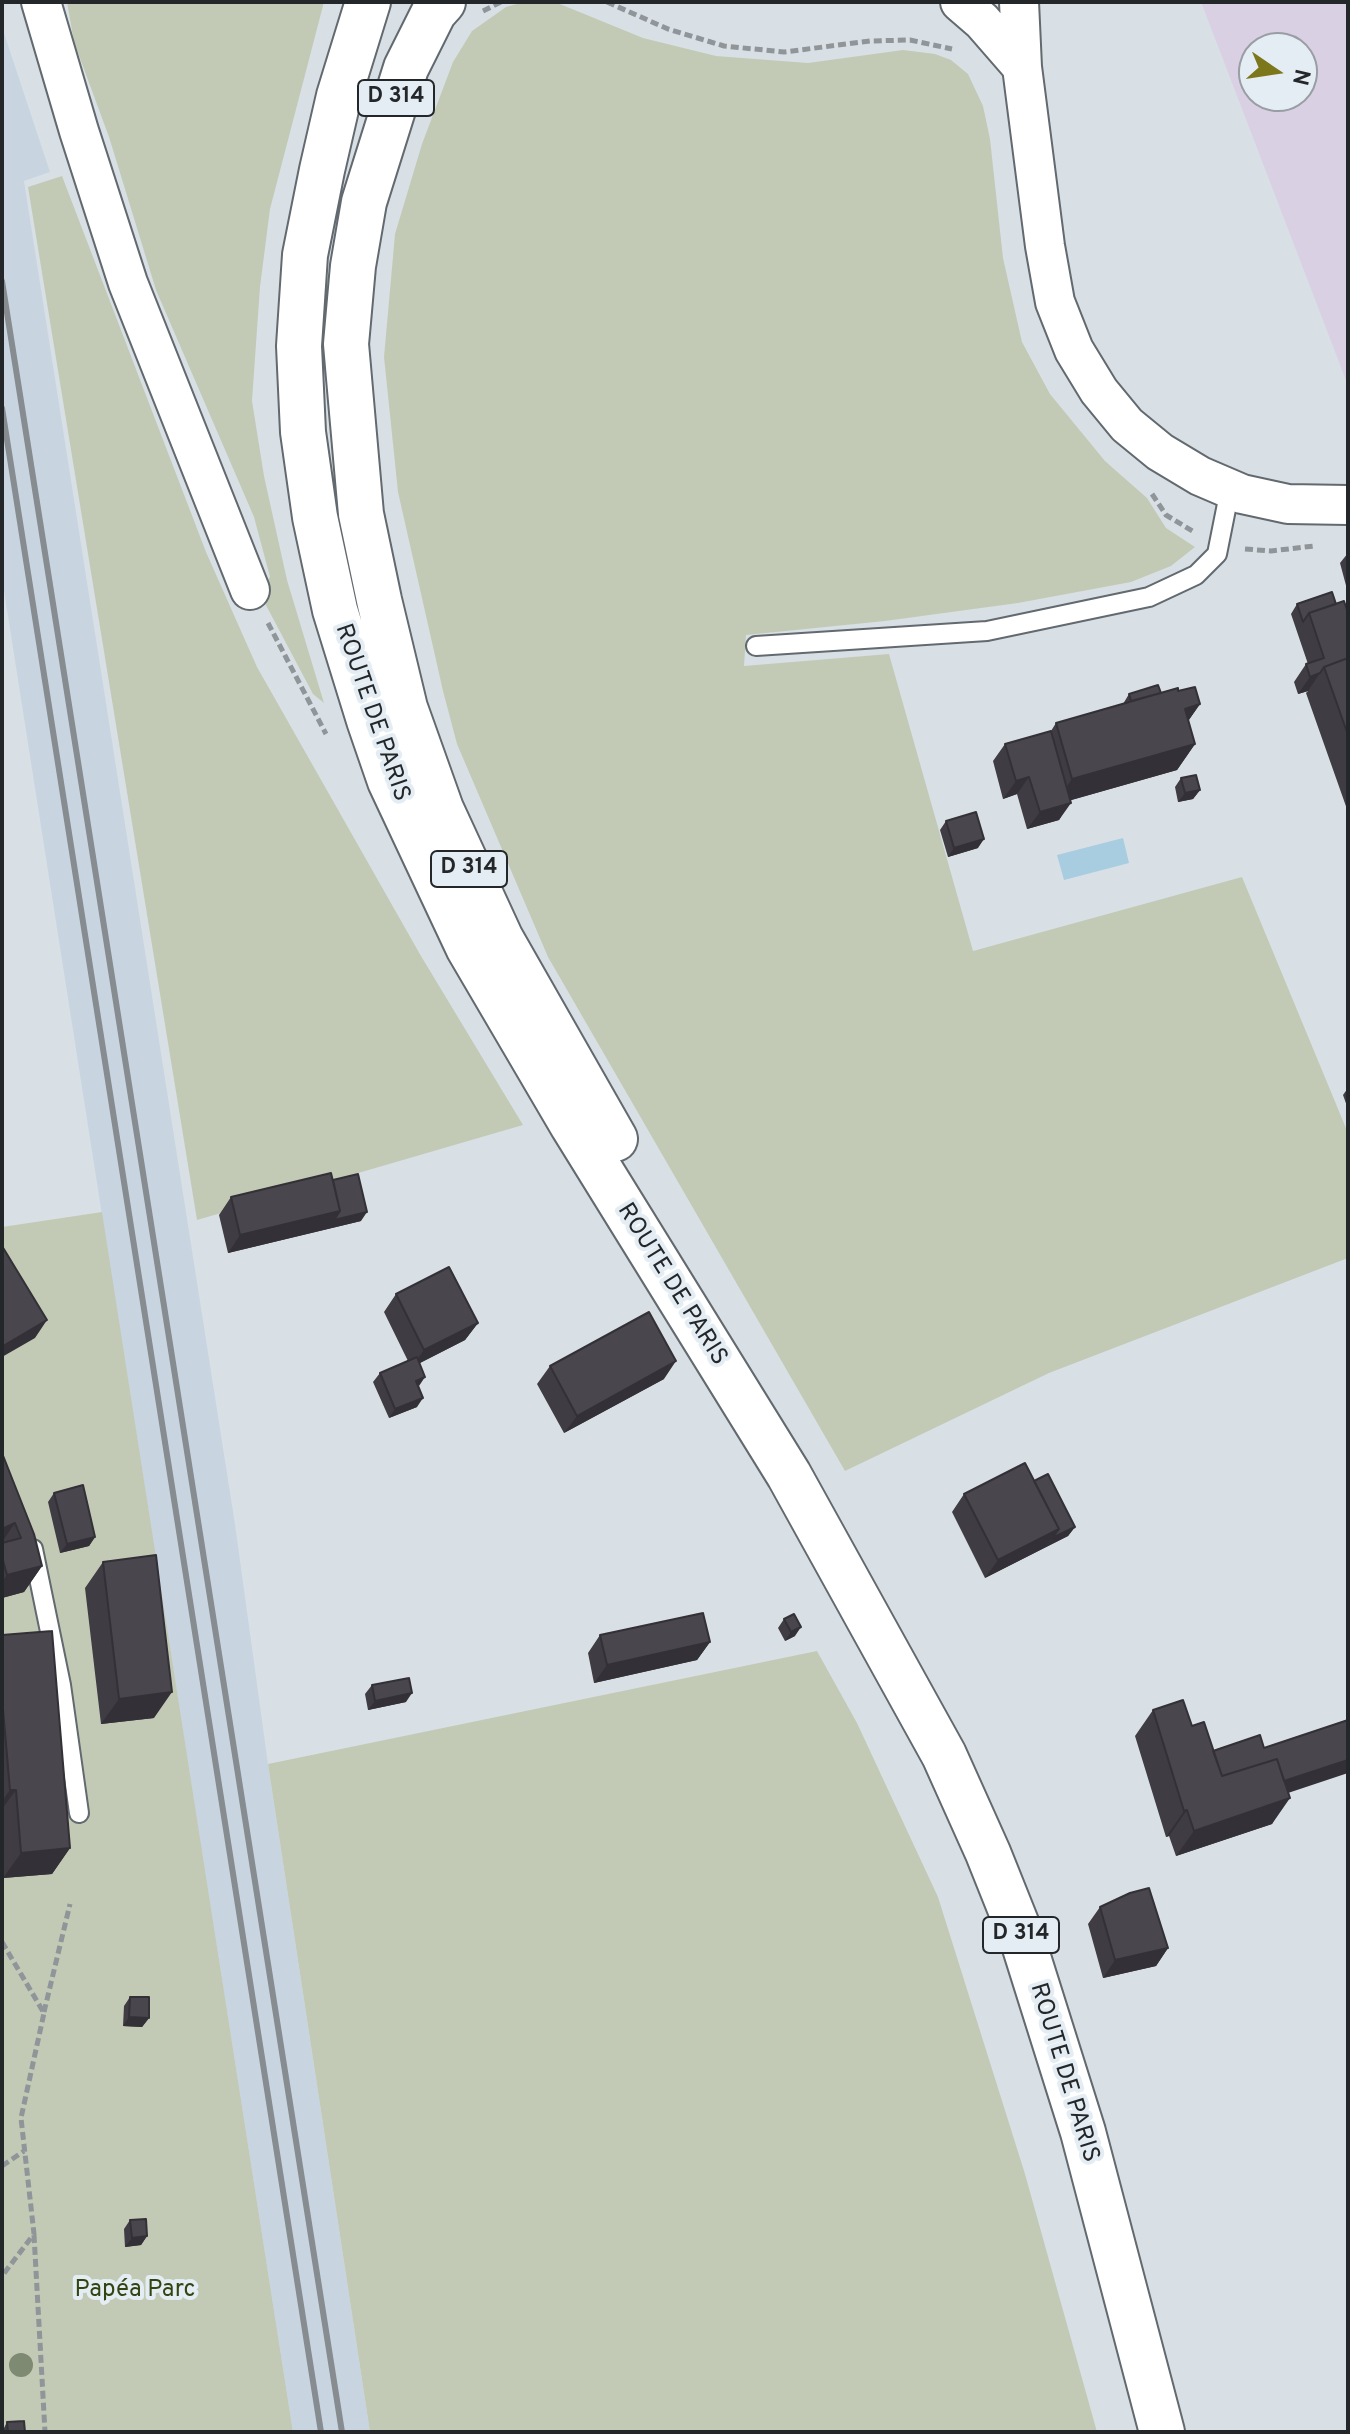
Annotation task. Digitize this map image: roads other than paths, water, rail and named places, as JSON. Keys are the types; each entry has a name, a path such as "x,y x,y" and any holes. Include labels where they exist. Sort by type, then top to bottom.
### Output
{"main road":[{"name":"ROUTE DE PARIS","path":"368,2 339,96 322,170 305,255 299,346 303,432 315,517 335,610 390,781 468,947 573,1126 789,1475 944,1755 1022,1938 1083,2132 1162,2432"},
{"name":"ROUTE DE PARIS","path":"443,2 434,12 406,68 364,202 353,266 346,344 352,426 361,514 379,600 405,708 441,809 495,924 686,1264 789,1475"}],"street":[{"path":"41,2 128,283 250,590"},
{"path":"1019,2 1022,67 1055,302 1074,350 1099,391 1127,425 1160,452 1200,476 1230,489 1288,504 1348,505"},
{"path":"971,12 1022,67"}],"lane":[{"path":"756,646 987,631 1149,597 1196,575 1217,554 1230,489"},
{"path":"26,1532 33,1545 61,1685 79,1813"}],"water":[{"path":"1123,838 1129,863 1064,880 1057,855"}],"railway":[{"path":"2,281 342,2432"},
{"path":"2,408 321,2432"}],"park label":[{"name":"Papéa Parc","path":"135,2291"}]}
